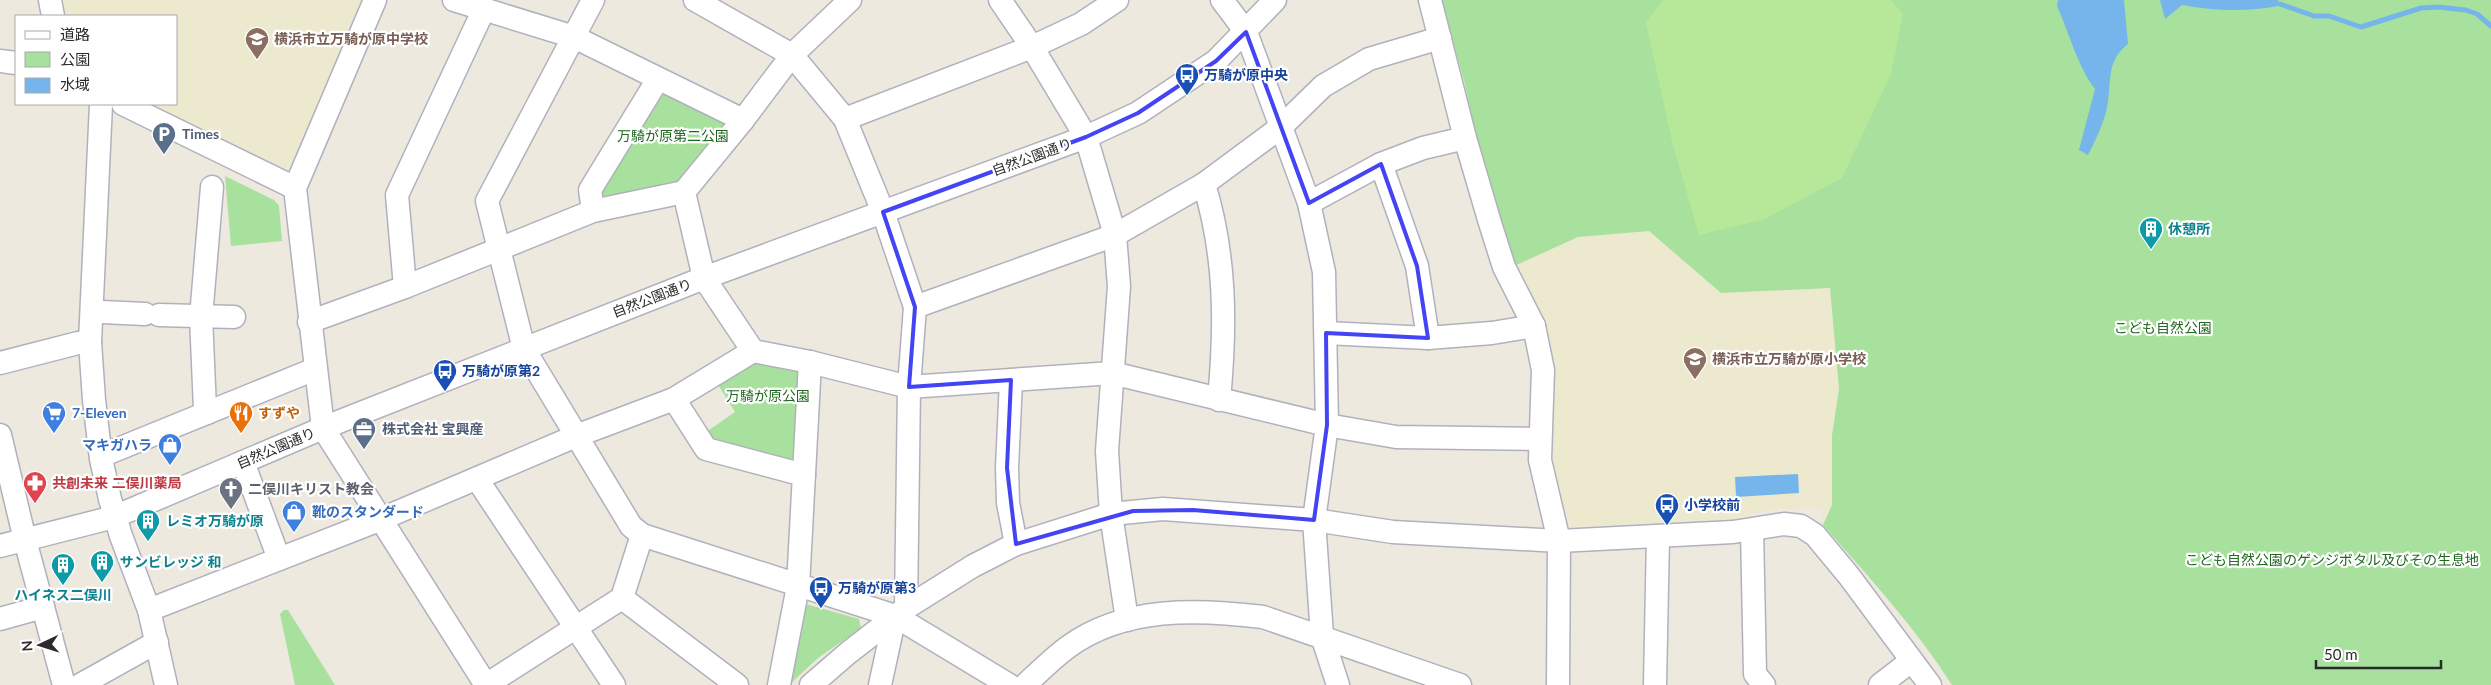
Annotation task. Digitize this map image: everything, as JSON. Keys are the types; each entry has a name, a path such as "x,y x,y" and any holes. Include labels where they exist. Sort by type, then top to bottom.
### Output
{"street":[{"path":"50,0 53,15"},
{"path":"375,0 295,188 309,322 323,428 379,520 486,685 622,598 642,535"},
{"path":"454,0 574,37 743,120"},
{"path":"593,0 488,201 498,249 524,349 576,436 631,526 642,535 798,586 901,612 1009,685"},
{"path":"696,0 792,55 845,119 883,212 915,307 909,387 901,612 880,685"},
{"path":"309,322 405,287 593,211 684,192 743,120 792,55 850,0"},
{"path":"1000,0 1032,47 1086,136 1115,235 1119,286 1106,451 1111,514 1127,620"},
{"path":"1222,0 1246,32 1282,127 1309,203 1324,272 1327,425 1314,520 1322,636 1338,685"},
{"name":"自然公園通り","path":"0,546 114,517 323,428 704,278 1086,136 1138,113 1216,61 1275,0"},
{"path":"1430,0 1465,138 1504,267 1534,326 1543,370 1539,439 1540,460 1559,541 1558,685"},
{"path":"845,119 1032,47 1081,24 1114,1"},
{"path":"405,287 397,195 484,9"},
{"path":"915,307 1115,235 1204,184 1282,127 1324,86 1369,59 1440,38"},
{"path":"0,60 15,63"},
{"path":"593,211 590,190 658,79"},
{"path":"101,105 90,342 101,456 114,517 149,610 166,685"},
{"path":"126,105 295,188"},
{"path":"1309,203 1381,164 1423,148 1465,138"},
{"path":"1381,164 1417,266 1428,338"},
{"path":"1204,184 1211,206 1224,302 1225,336 1219,400"},
{"path":"207,413 205,409 201,317 212,187"},
{"path":"684,192 704,278 753,350"},
{"path":"102,312 234,317"},
{"path":"1326,334 1428,338 1492,333 1534,326"},
{"path":"0,363 78,343 90,342"},
{"path":"149,610 379,520 576,436 674,398 753,350 909,387 1112,373 1327,425 1396,437 1539,439"},
{"path":"779,685 798,586 810,362"},
{"path":"101,456 315,369"},
{"path":"1011,380 1007,477 1008,503 1016,544"},
{"path":"674,398 706,448 804,475"},
{"path":"0,435 24,540 64,685"},
{"path":"243,462 279,559"},
{"path":"477,479 614,685"},
{"path":"811,685 848,652 901,612 973,566 1016,544 1111,514 1162,509 1314,520 1393,532 1559,541 1752,530 1784,524 1801,526 1815,535 1849,576 1930,685"},
{"path":"1752,530 1755,674 1764,685"},
{"path":"1655,685 1658,536"},
{"path":"622,598 737,685"},
{"path":"0,619 43,608"},
{"path":"1025,685 1068,646 1103,628 1127,620 1166,612 1230,613 1263,617 1460,685"},
{"path":"80,685 157,642"},
{"path":"1880,685 1911,661"}],"highlighted area":[{"path":"1246,32 1309,203 1381,164 1417,266 1428,338 1326,333 1327,425 1314,520 1193,510 1133,511 1016,544 1007,468 1011,380 909,387 915,307 883,212 1086,137 1138,113 1216,61"}],"shaded area":[{"name":"横浜市立万騎が原中学校","path":"58,0 363,0 290,167 284,168 154,105 178,105 178,15 62,15"},
{"name":"横浜市立万騎が原小学校","path":"1649,231 1721,293 1830,288 1839,389 1832,435 1832,505 1823,525 1821,507 1771,510 1728,519 1572,527 1562,502 1550,457 1512,267 1578,237"}],"green space":[{"name":"こども自然公園","path":"1442,0 2491,0 2491,685 1952,685 1907,622 1823,525 1832,505 1832,435 1839,389 1830,288 1721,293 1649,231 1578,237 1512,267 1482,166 1465,85"},
{"path":"1663,0 1891,0 1903,14 1891,74 1842,178 1765,219 1699,235 1672,141 1646,23"},
{"name":"万騎が原第二公園","path":"660,84 734,122 682,186 597,205 595,190"},
{"path":"225,176 274,200 279,206 282,241 231,246"},
{"name":"万騎が原公園","path":"755,357 804,367 799,468 709,444 702,435 735,412 717,383"},
{"path":"802,603 859,619 861,628 818,658 789,685"},
{"path":"284,610 288,610 335,685 295,685 280,614"}],"water":[{"path":"2058,0 2124,0 2128,44 2120,51 2112,66 2106,112 2088,155 2079,150 2095,89 2074,49 2057,6"},
{"path":"2160,0 2278,0 2279,6 2230,10 2182,5 2165,19"},
{"path":"1798,474 1799,493 1736,497 1735,477"}],"waterway":[{"path":"2280,4 2314,16 2329,16 2361,27 2421,8 2438,7 2466,10 2477,14 2491,26"}],"place":[{"name":"横浜市立万騎が原中学校","path":"257,60"},
{"name":"万騎が原中央","path":"1187,96"},
{"name":"Times","path":"164,155"},
{"name":"休憩所","path":"2151,250"},
{"name":"横浜市立万騎が原小学校","path":"1695,380"},
{"name":"万騎が原第2","path":"445,392"},
{"name":"7-Eleven","path":"54,434"},
{"name":"すずや","path":"241,434"},
{"name":"株式会社 宝興産","path":"364,450"},
{"name":"マキガハラ","path":"170,466"},
{"name":"共創未来 二俣川薬局","path":"35,504"},
{"name":"二俣川キリスト教会","path":"231,510"},
{"name":"小学校前","path":"1667,526"},
{"name":"靴のスタンダード","path":"294,533"},
{"name":"レミオ万騎が原","path":"148,542"},
{"name":"サンビレッジ 和","path":"102,583"},
{"name":"ハイネス二俣川","path":"63,586"},
{"name":"万騎が原第3","path":"821,609"}],"park label":[{"name":"こども自然公園のゲンジボタル及びその生息地","path":"2332,560"}]}
